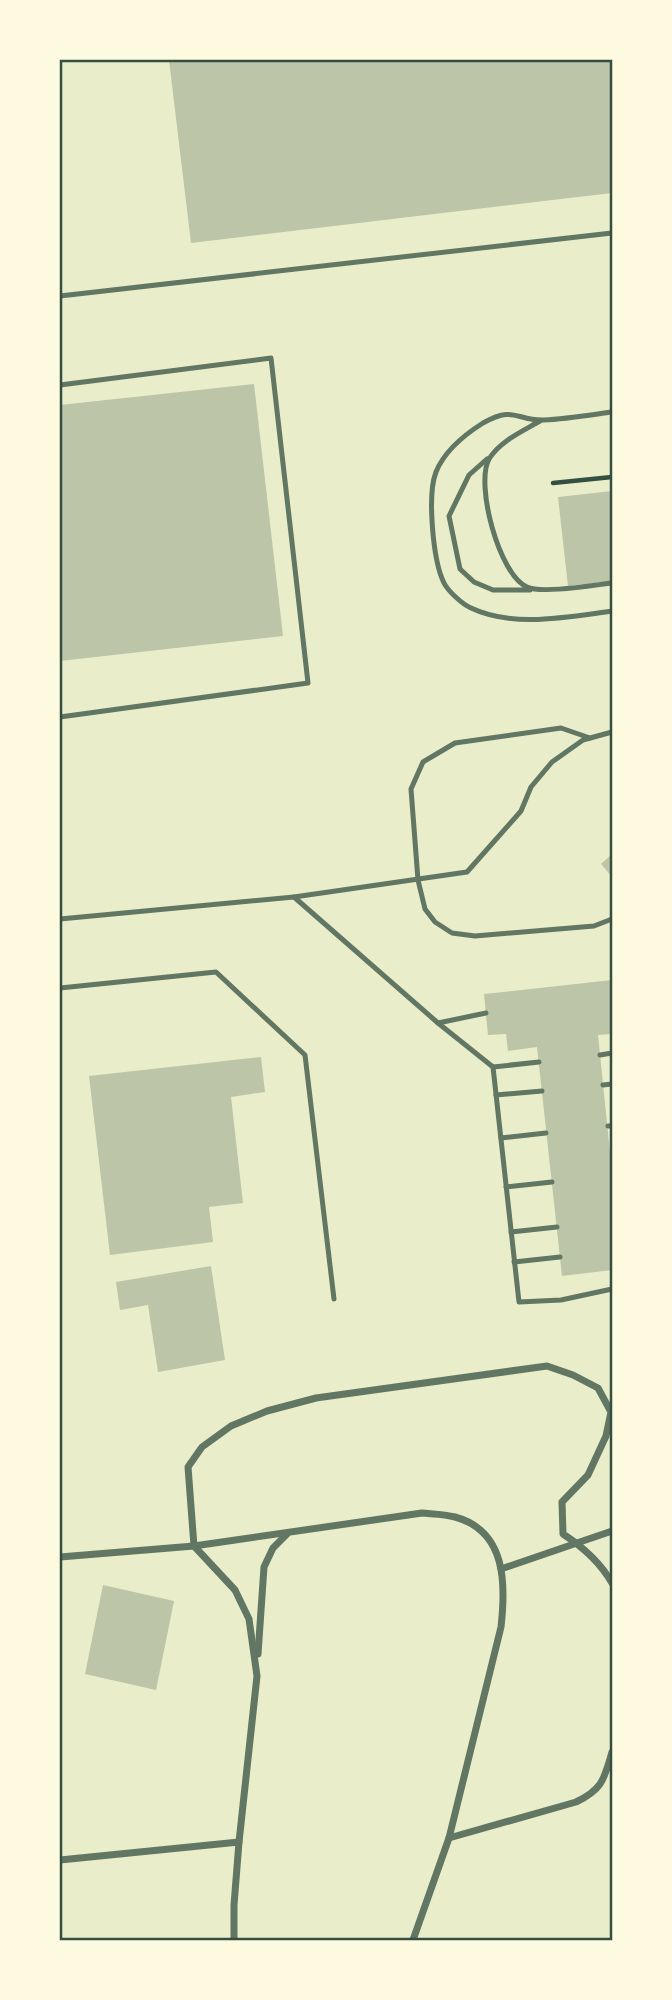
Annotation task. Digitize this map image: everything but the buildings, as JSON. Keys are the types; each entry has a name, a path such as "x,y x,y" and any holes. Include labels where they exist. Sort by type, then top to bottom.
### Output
{"street":[{"path":"257,1676 249,1619 235,1590 194,1546 188,1468 202,1447 231,1426 267,1411 316,1398 547,1366 598,1388 611,1412 606,1436 588,1475 562,1503 563,1534 577,1543 604,1569 612,1583"},
{"path":"60,1557 194,1546 422,1513 455,1517 476,1526 496,1547 504,1602 501,1627 449,1838 413,1941"},
{"path":"501,1569 612,1531"},
{"path":"234,1941 239,1842 257,1676 264,1567 273,1548 287,1534"},
{"path":"449,1838 576,1802 593,1794 604,1778 612,1752"},
{"path":"60,1860 239,1842"}],"lane":[{"path":"60,296 612,233"},
{"path":"60,385 271,358 308,683 60,717"},
{"path":"612,412 540,421 510,413 484,423 446,453 435,474 432,504 436,560 445,584 467,607 490,616 546,619 612,611"},
{"path":"540,421 515,435 469,475 449,516 460,569 474,583 493,590 540,590 612,583"},
{"path":"495,452 485,467 487,499 495,536 511,575 526,587 540,590"},
{"path":"590,738 561,728 489,737 455,743 423,762 411,789 418,880 425,909 435,922 452,933 475,936 594,926 612,919"},
{"path":"60,919 294,897 467,872 521,811 531,788 552,762 590,738 612,732"},
{"path":"294,897 438,1023 493,1067 539,1062"},
{"path":"60,988 216,972 305,1055 334,1299"},
{"path":"438,1023 486,1013"},
{"path":"600,1055 612,1053"},
{"path":"493,1067 519,1302 562,1300 612,1289"},
{"path":"603,1085 612,1084"},
{"path":"496,1096 542,1091"},
{"path":"500,1138 546,1133"},
{"path":"506,1187 552,1182"},
{"path":"511,1232 557,1227"},
{"path":"514,1262 560,1257"}],"path":[{"path":"554,483 612,477"}]}
